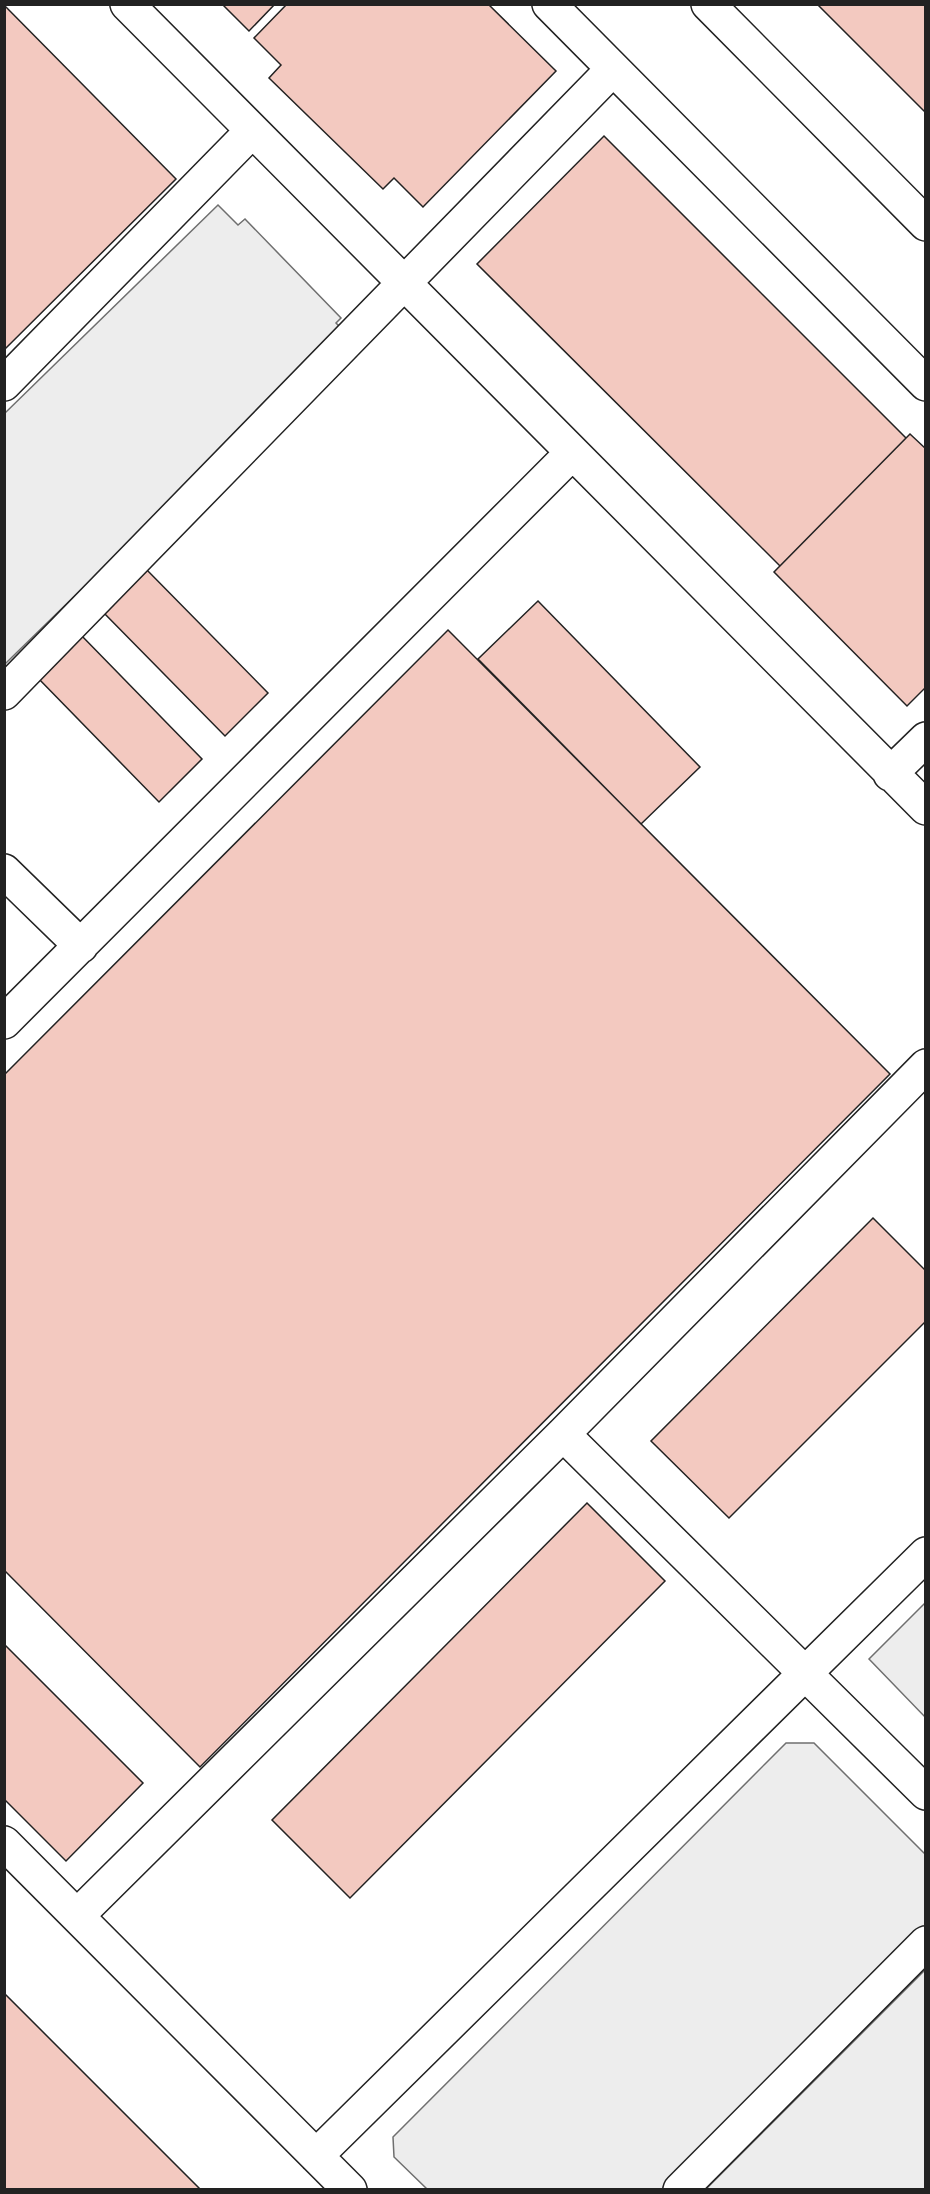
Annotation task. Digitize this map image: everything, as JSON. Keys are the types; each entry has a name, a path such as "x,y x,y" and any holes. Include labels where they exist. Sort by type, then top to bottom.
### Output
{"street":[{"path":"127,4 251,132 926,808"},
{"path":"549,4 926,384"},
{"path":"708,4 926,224"},
{"path":"4,693 612,70"},
{"path":"4,384 251,132"},
{"path":"4,1022 572,453"},
{"path":"890,774 926,739"},
{"path":"4,871 81,946"},
{"path":"77,1916 563,1434 926,1066"},
{"path":"563,1434 926,1793"},
{"path":"316,2156 926,1554"},
{"path":"4,1844 350,2190"},
{"path":"680,2190 926,1943"}],"shaded area":[{"path":"218,205 238,225 245,219 341,318 336,323 345,332 5,664 5,413"},
{"path":"925,1603 925,1717 869,1659"},
{"path":"786,1743 814,1743 925,1854 925,1929 666,2189 427,2189 394,2157 393,2137"},
{"path":"925,1970 925,2189 706,2189"}],"building":[{"path":"222,4 275,4 249,31"},
{"path":"287,4 488,4 556,71 423,207 394,178 383,189 269,78 281,65 254,38"},
{"path":"817,4 926,4 926,113"},
{"path":"4,5 176,179 4,350"},
{"path":"604,136 906,438 780,566 477,264"},
{"path":"910,434 926,449 926,687 907,706 774,572"},
{"path":"145,568 268,693 225,736 102,611"},
{"path":"538,601 700,767 641,824 478,659"},
{"path":"448,630 890,1074 200,1767 4,1570 4,1075"},
{"path":"80,634 202,759 159,802 37,677"},
{"path":"873,1218 926,1271 926,1321 729,1518 651,1441"},
{"path":"587,1503 665,1581 350,1898 272,1820"},
{"path":"4,1644 143,1783 66,1861 4,1799"},
{"path":"4,1993 201,2190 4,2190"}]}
